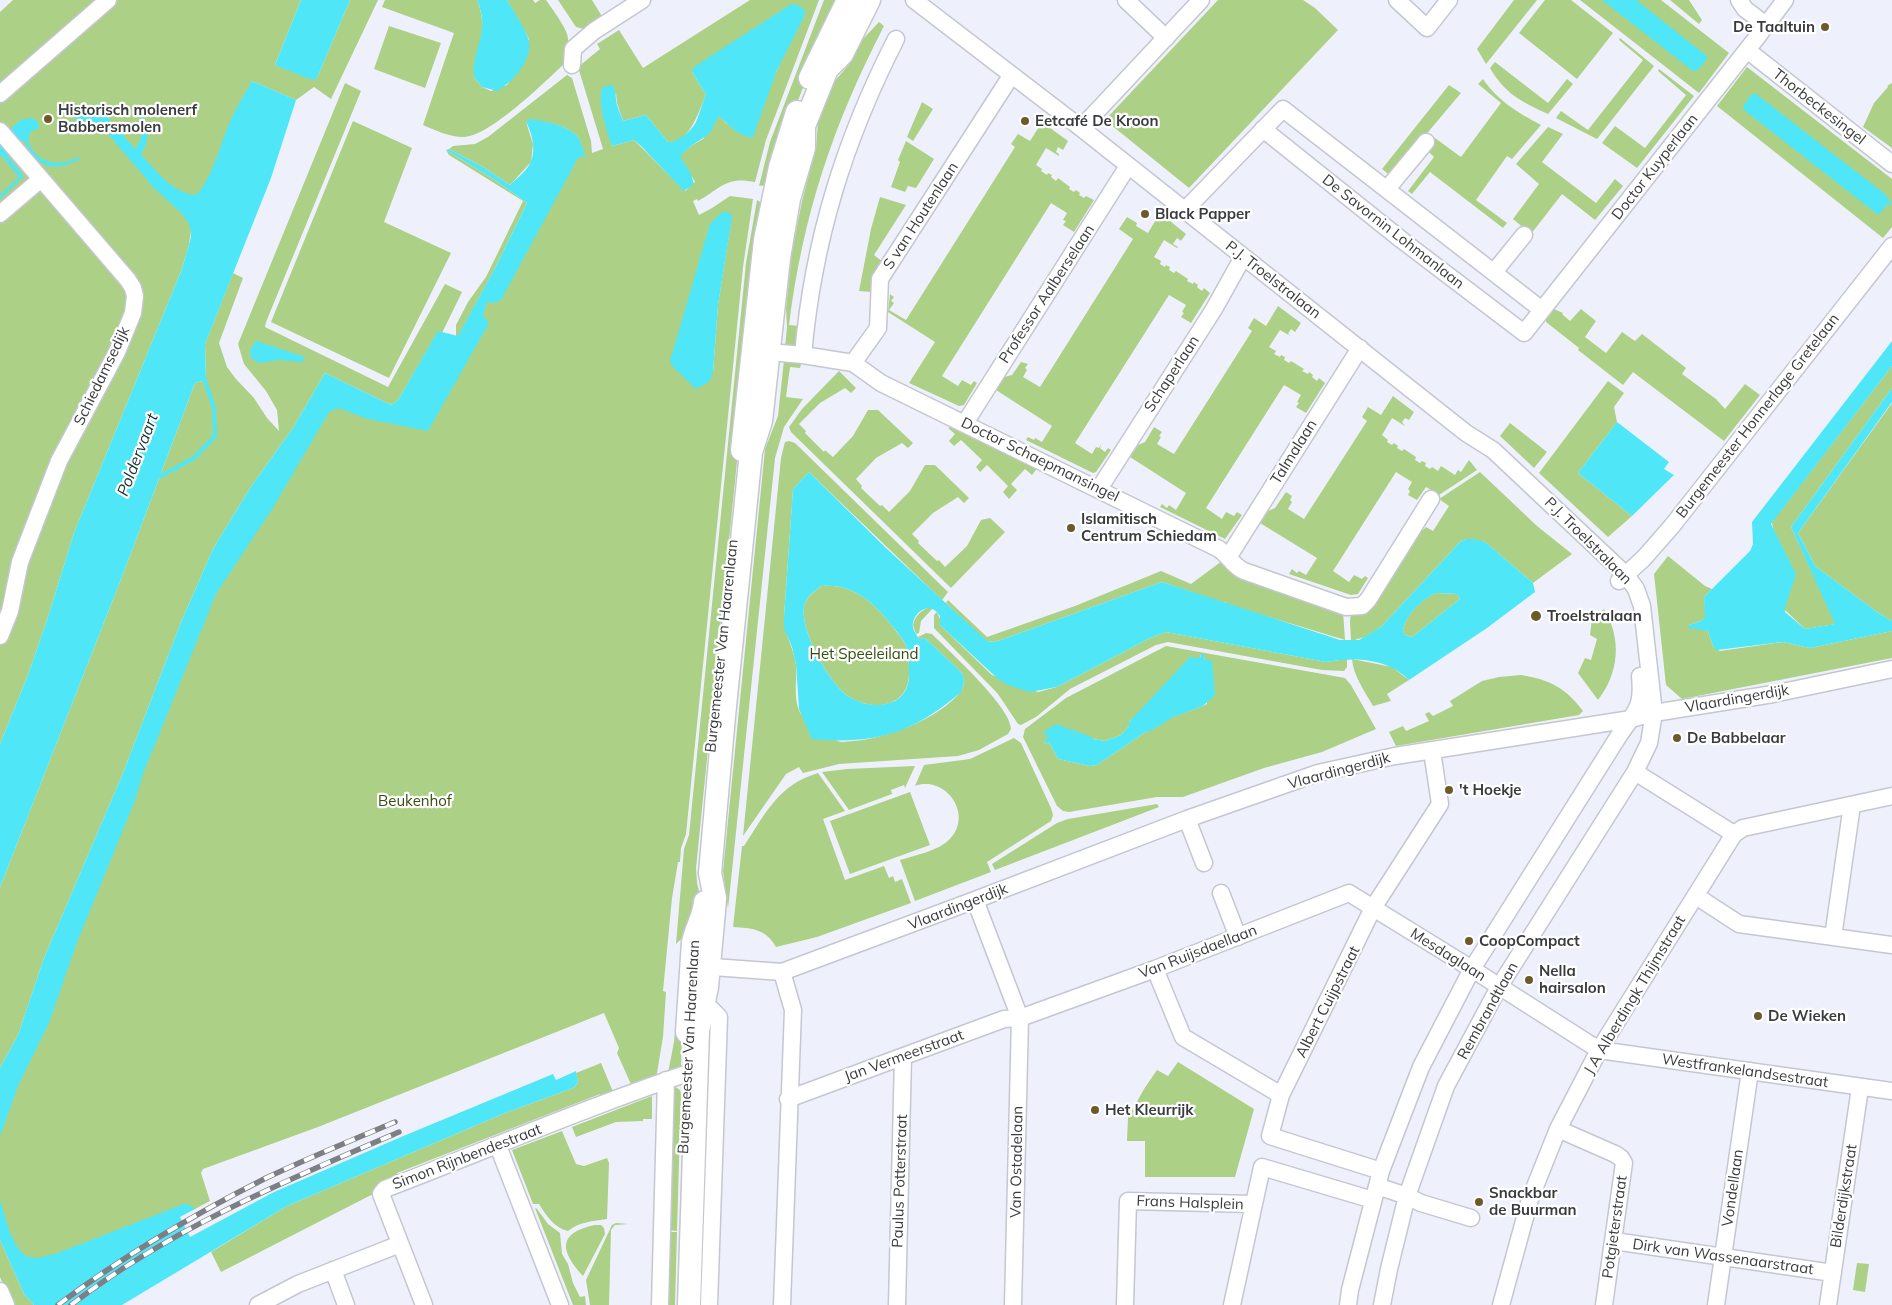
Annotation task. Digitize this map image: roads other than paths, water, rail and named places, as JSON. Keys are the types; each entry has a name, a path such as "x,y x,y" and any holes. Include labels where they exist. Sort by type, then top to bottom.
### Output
{"main road":[{"name":"Burgemeester Van Haarenlaan","path":"761,351 765,240 780,167 804,89 848,0"},
{"name":"Burgemeester Van Haarenlaan","path":"688,1305 683,1074 698,1031 704,1002 695,930 705,910 705,900 700,879 700,865 761,351 789,199 804,148 804,126 827,69 842,54 868,0"},
{"name":"Burgemeester Van Haarenlaan","path":"680,1305 683,1074 700,966"}],"street":[{"path":"0,94 108,0"},
{"path":"572,65 573,48 594,31 642,0"},
{"name":"P.J. Troelstralaan","path":"914,0 1081,128 1466,433 1484,456 1636,589 1642,606 1654,713"},
{"path":"1126,0 1166,38"},
{"path":"1081,128 1201,0"},
{"path":"1396,0 1427,28 1449,0"},
{"path":"1739,0 1745,9 1766,26"},
{"name":"Doctor Kuyperlaan","path":"1524,333 1785,0"},
{"path":"803,355 817,253 837,178 874,82 896,39"},
{"name":"Thorbeckesingel","path":"1747,50 1892,164"},
{"name":"S van Houtenlaan","path":"853,363 878,328 880,279 1011,76"},
{"name":"De Savornin Lohmanlaan","path":"1524,333 1403,240 1264,129 1283,109 1542,310"},
{"path":"1185,210 1264,129"},
{"name":"Schiedamsedijk","path":"0,636 10,611 20,562 34,522 59,461 117,352 135,304 133,288 128,280 1,133"},
{"name":"De Savornin Lohmanlaan","path":"1387,189 1426,142"},
{"name":"Professor Aalberselaan","path":"964,423 1128,166"},
{"path":"0,214 41,179"},
{"path":"1494,272 1524,235"},
{"name":"Burgemeester Honnerlage Gretelaan","path":"1623,578 1671,528 1892,247"},
{"name":"Schaperlaan","path":"1099,489 1214,309 1243,257"},
{"name":"Talmalaan","path":"1229,556 1360,348"},
{"name":"Doctor Schaepmansingel","path":"761,351 853,363 881,383 1099,489 1229,556 1236,567 1244,571 1346,606 1362,606 1368,600 1431,499"},
{"name":"P.J. Troelstralaan","path":"1623,578 1633,612 1642,695 1640,706 1631,719"},
{"name":"Vlaardingerdijk","path":"700,966 782,972 1186,818 1318,773 1395,756 1631,719 1654,713 1773,694 1892,669"},
{"name":"Rembrandtlaan","path":"1382,1305 1388,1270 1407,1196 1446,1086 1499,987 1635,772 1649,744 1654,713"},
{"path":"1348,1305 1350,1290 1377,1186 1421,1067 1472,969 1631,719"},
{"name":"Albert Cuijpstraat","path":"1377,1186 1270,1136 1281,1095 1373,908 1440,804 1432,751"},
{"path":"1635,772 1734,834 1743,828 1892,796"},
{"path":"1833,937 1852,804"},
{"path":"1186,818 1204,863"},
{"name":"J A Alberdingk Thijmstraat","path":"1501,1305 1530,1199 1558,1129 1599,1050 1734,834"},
{"path":"1221,893 1238,937"},
{"name":"Van Ruijsdaellaan","path":"1020,1018 1154,969 1349,893 1373,908"},
{"path":"1696,896 1739,924 1892,945"},
{"path":"975,900 1020,1018"},
{"name":"Mesdaglaan","path":"1373,908 1599,1050"},
{"path":"1154,969 1183,1037 1281,1095"},
{"path":"782,972 793,1010 788,1099 782,1305"},
{"name":"Burgemeester Van Haarenlaan","path":"704,1002 719,1017 709,1305"},
{"name":"Jan Vermeerstraat","path":"788,1099 1004,1019 1020,1018"},
{"name":"Van Ostadelaan","path":"1014,1305 1020,1018"},
{"name":"Westfrankelandsestraat","path":"1599,1050 1892,1091"},
{"name":"Paulus Potterstraat","path":"897,1305 904,1057"},
{"name":"Vondellaan","path":"1716,1305 1750,1071"},
{"name":"Burgemeester Van Haarenlaan","path":"660,1305 683,1074"},
{"name":"Simon Rijnbendestraat","path":"424,1305 382,1194 386,1188 683,1074"},
{"name":"Bilderdijkstraat","path":"1828,1305 1860,1088"},
{"name":"Potgieterstraat","path":"1558,1129 1615,1154 1624,1163 1604,1305"},
{"path":"498,1146 560,1305"},
{"path":"1232,1305 1252,1204 1262,1167 1377,1186 1421,1203 1471,1218"},
{"name":"Frans Halsplein","path":"1125,1305 1128,1201 1252,1204"},
{"name":"Dirk van Wassenaarstraat","path":"1614,1241 1833,1273"},
{"path":"260,1304 298,1284 400,1244"},
{"path":"333,1270 346,1305"},
{"path":"0,1291 6,1305"}],"water":[{"path":"301,0 350,0 317,78 312,80 275,65"},
{"path":"477,0 507,0 528,38 528,54 521,69 497,91 482,87 474,77 474,66 482,31 481,12"},
{"path":"1602,0 1636,0 1707,56 1707,59 1698,70 1693,71"},
{"path":"795,4 804,9 805,15 777,70 753,137 739,133 719,116 709,134 680,156 691,174 694,184 684,191 634,140 612,146 601,108 603,87 612,85 614,87 617,105 623,121 646,115 668,142 672,142 688,132 694,125 706,95 692,72 694,67 790,5"},
{"name":"Poldervaart","path":"252,81 296,100 271,178 205,344 206,380 195,383 123,574 0,887 0,744 28,675 74,533 182,269 191,237 188,222 182,214 153,187 104,129 87,120 76,123 75,117 97,109 99,103 102,105 101,108 104,113 135,149 141,137 140,116 142,115 145,122 147,140 142,156 173,186 196,195 207,179 233,115"},
{"path":"1752,94 1756,94 1885,194 1891,203 1889,206 1887,204 1880,214 1877,214 1744,110 1743,106"},
{"path":"32,118 39,124 38,129 31,132 28,138 34,152 42,159 52,162 64,162 78,157 80,159 62,166 54,167 47,165 35,157 24,141 20,140 6,154 23,177 0,199 0,195 19,177 0,156 0,138 21,120"},
{"path":"530,119 556,124 568,129 578,137 585,156 578,158 501,300 495,303 487,302 483,315 489,323 428,431 368,419 338,408 329,412 274,506 216,594 76,945 49,1023 18,1086 0,1136 0,1068 18,1035 44,958 123,773 181,622 213,549 252,485 293,428 325,373 391,405 398,400 438,331 458,336 494,270 527,203 492,178 446,150 449,149 483,167 510,185 530,164 533,141 526,122"},
{"path":"727,212 732,217 718,305 713,372 709,382 696,389 672,366 670,361 710,224 721,213"},
{"path":"256,341 305,357 302,362 278,360 259,363 251,358 250,350"},
{"path":"1892,341 1892,366 1771,524 1796,574 1785,612 1805,629 1835,624 1791,527 1892,388 1892,402 1798,533 1815,566 1892,621 1892,631 1810,648 1783,642 1717,650 1713,646 1708,631 1689,628 1689,625 1701,621 1705,617 1704,597 1750,551 1753,544 1752,522"},
{"path":"1617,422 1669,462 1664,469 1674,475 1632,516 1578,473"},
{"path":"809,472 885,547 987,641 995,642 1162,582 1340,640 1359,640 1381,627 1461,541 1466,539 1485,542 1533,583 1535,592 1487,628 1409,680 1391,667 1381,663 1359,660 1326,662 1166,632 1150,638 1057,687 1030,692 1008,685 998,679 940,625 940,616 936,611 926,608 915,618 913,622 914,630 919,639 925,638 962,673 964,682 961,692 927,717 892,733 874,738 855,740 812,739 799,709 796,664 792,647 784,628 793,489","holes":["821,586 843,588 862,596 886,618 903,640 908,652 909,676 907,687 895,701 877,705 857,701 840,689 824,667 810,640 804,613 806,600","1437,593 1457,594 1460,599 1412,637 1405,635 1403,631 1404,625 1411,613 1426,599"]},
{"path":"1201,654 1204,654 1204,659 1212,661 1215,695 1203,706 1173,717 1149,732 1147,731 1097,765 1090,766 1058,759 1049,742 1045,744 1044,741 1048,738 1044,732 1056,724 1093,739 1105,741 1121,735 1129,726 1129,722 1190,657 1200,658"},
{"path":"576,1071 578,1083 573,1088 505,1113 287,1206 122,1305 34,1305 24,1294 0,1240 0,1200 9,1230 16,1245 28,1257 37,1258 55,1254 184,1204 188,1204 195,1209 180,1217 190,1237 274,1192 401,1137 553,1074 556,1080"}],"waterway":[{"path":"158,475 161,476 194,458 215,436 214,408 203,375"}],"railway":[{"path":"58,1305 133,1253 212,1207 266,1178 395,1122"},
{"path":"71,1305 148,1253 229,1208 399,1132"}],"place":[{"name":"De Taaltuin","path":"1825,27"},
{"name":"Historisch molenerf Babbersmolen","path":"48,119"},
{"name":"Eetcafé De Kroon","path":"1025,121"},
{"name":"Black Papper","path":"1145,214"},
{"name":"Islamitisch Centrum Schiedam","path":"1071,528"},
{"name":"Troelstralaan","path":"1536,616"},
{"name":"De Babbelaar","path":"1677,738"},
{"name":"'t Hoekje","path":"1449,790"},
{"name":"CoopCompact","path":"1469,941"},
{"name":"Nella hairsalon","path":"1529,980"},
{"name":"De Wieken","path":"1758,1016"},
{"name":"Het Kleurrijk","path":"1095,1110"},
{"name":"Snackbar de Buurman","path":"1479,1202"}],"park label":[{"name":"Het Speeleiland","path":"864,654"},
{"name":"Beukenhof","path":"415,801"}]}
